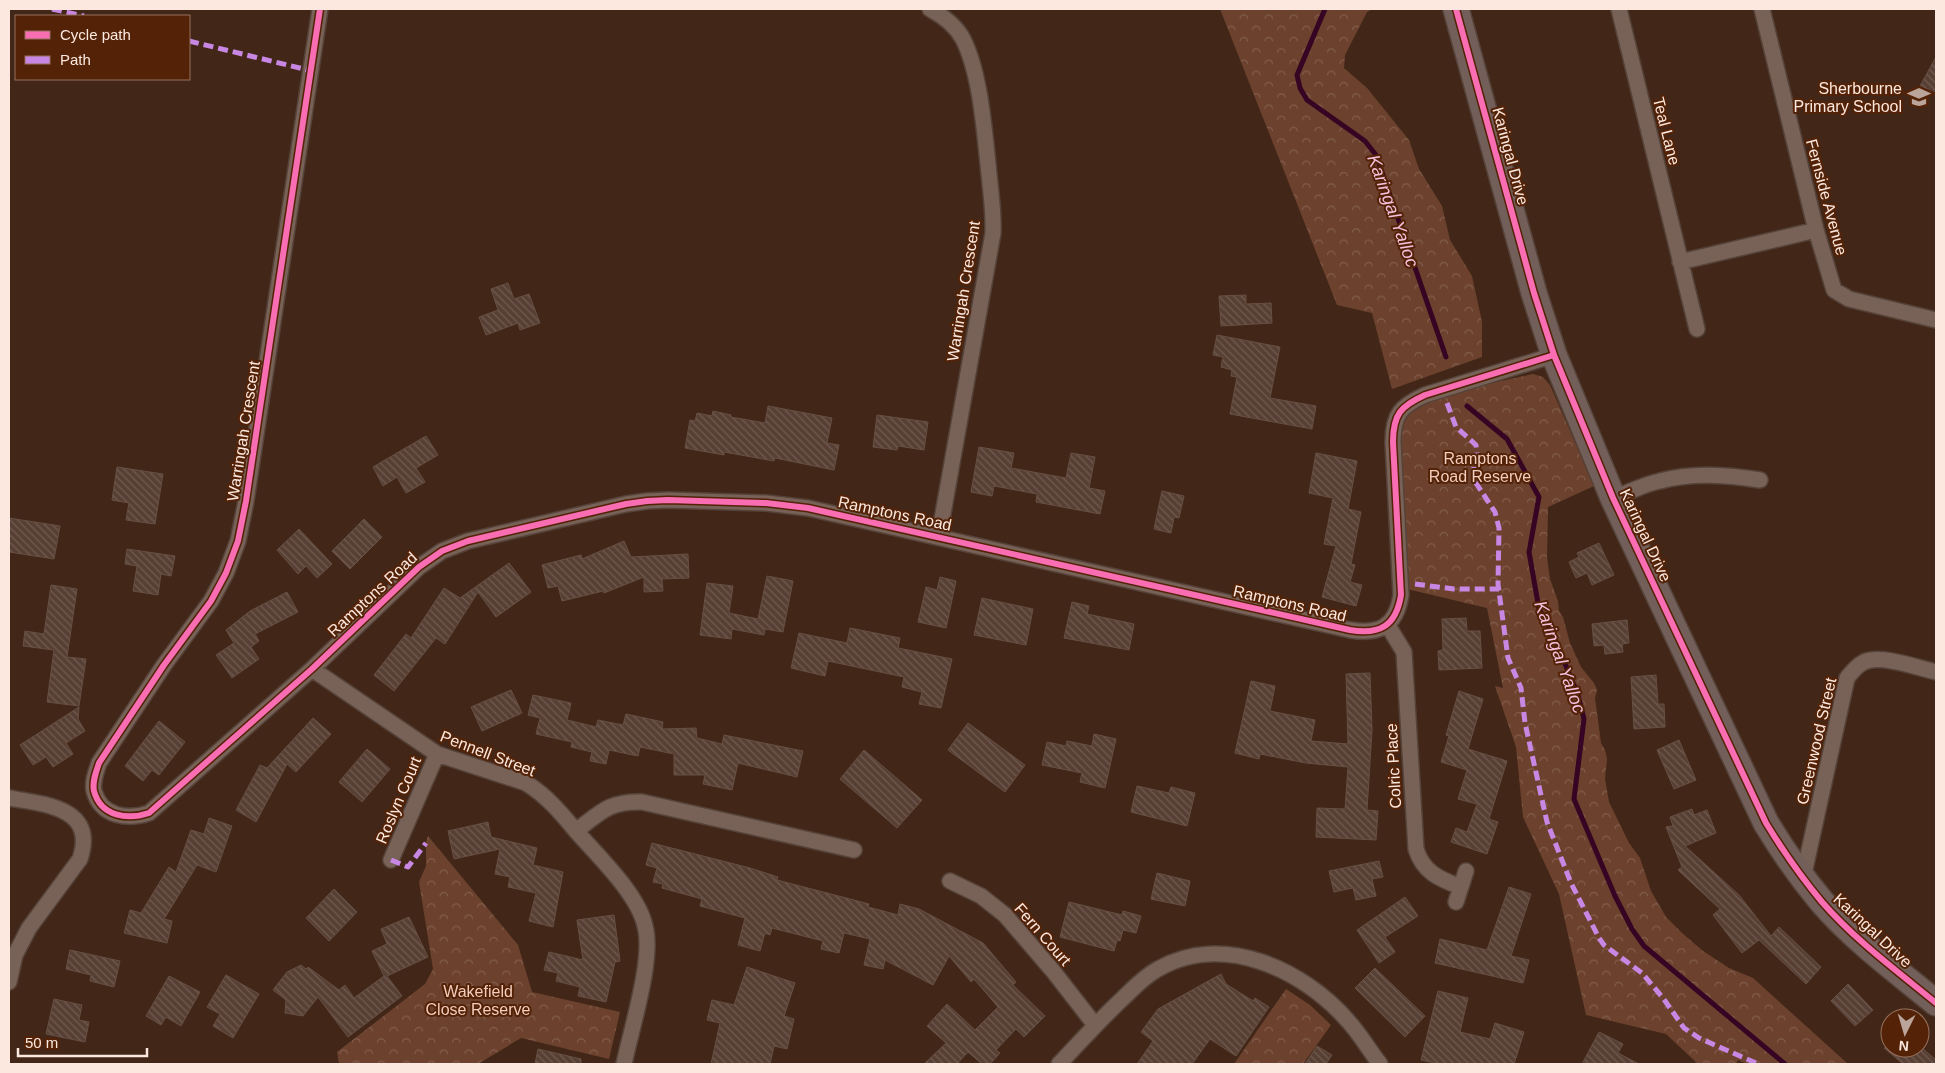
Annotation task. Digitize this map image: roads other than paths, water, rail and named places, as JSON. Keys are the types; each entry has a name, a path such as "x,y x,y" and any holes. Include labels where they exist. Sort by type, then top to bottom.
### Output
{"main road":[{"name":"Karingal Drive","path":"1456,9 1534,293 1554,355 1613,498 1766,823 1803,878 1822,902 1861,942 1936,1003"}],"street":[{"name":"Warringah Crescent","path":"110,812 99,802 94,790 94,778 99,764 164,665 211,601 226,572 238,541 246,501 320,9"},
{"name":"Warringah Crescent","path":"930,9 946,18 963,38 972,64 984,121 994,217 993,233 939,536"},
{"name":"Teal Lane","path":"1619,9 1697,329"},
{"name":"Fernside Avenue","path":"1762,9 1816,230 1834,290 1849,299 1936,320"},
{"path":"1680,262 1816,230"},
{"path":"1388,624 1397,613 1402,595 1393,442 1395,421 1399,413 1414,400 1425,395 1554,355"},
{"path":"1613,498 1659,481 1686,476 1713,475 1760,480"},
{"name":"Ramptons Road","path":"110,812 124,817 137,817 149,813 312,669 420,567 442,551 468,541 626,504 668,500 788,504 939,536 1350,630 1371,632 1388,624"},
{"name":"Colric Place","path":"1388,624 1404,652 1416,849 1419,859 1429,873 1461,887"},
{"name":"Greenwood Street","path":"1803,878 1847,678 1856,667 1865,661 1877,659 1936,672"},
{"name":"Pennell Street","path":"312,669 437,754 526,783 550,800 627,891 638,909 645,926 648,942 646,963 624,1064"},
{"name":"Roslyn Court","path":"391,860 437,754"},
{"path":"9,798 60,808 72,816 84,834 84,847 80,859 29,928 15,955 9,982"},
{"path":"576,831 606,808 624,801 642,802 854,850"},
{"path":"1456,902 1466,871"},
{"name":"Fern Court","path":"950,881 981,896 1005,915 1096,1025"},
{"path":"1059,1064 1141,981 1156,970 1174,960 1198,954 1222,953 1266,963 1306,984 1322,996 1349,1022 1380,1064"}],"waterway":[{"name":"Karingal Yalloc","path":"1325,9 1297,75 1300,88 1307,100 1365,141 1376,155 1446,357"},
{"name":"Karingal Yalloc","path":"1467,406 1507,439 1539,497 1529,552 1539,609 1556,642 1578,695 1584,719 1574,799 1615,896 1632,929 1644,946 1785,1064"}],"place":[{"name":"Sherbourne Primary School","path":"1919,97"}],"park label":[{"name":"Ramptons Road Reserve","path":"1480,467"},
{"name":"Wakefield Close Reserve","path":"478,1000"}]}
